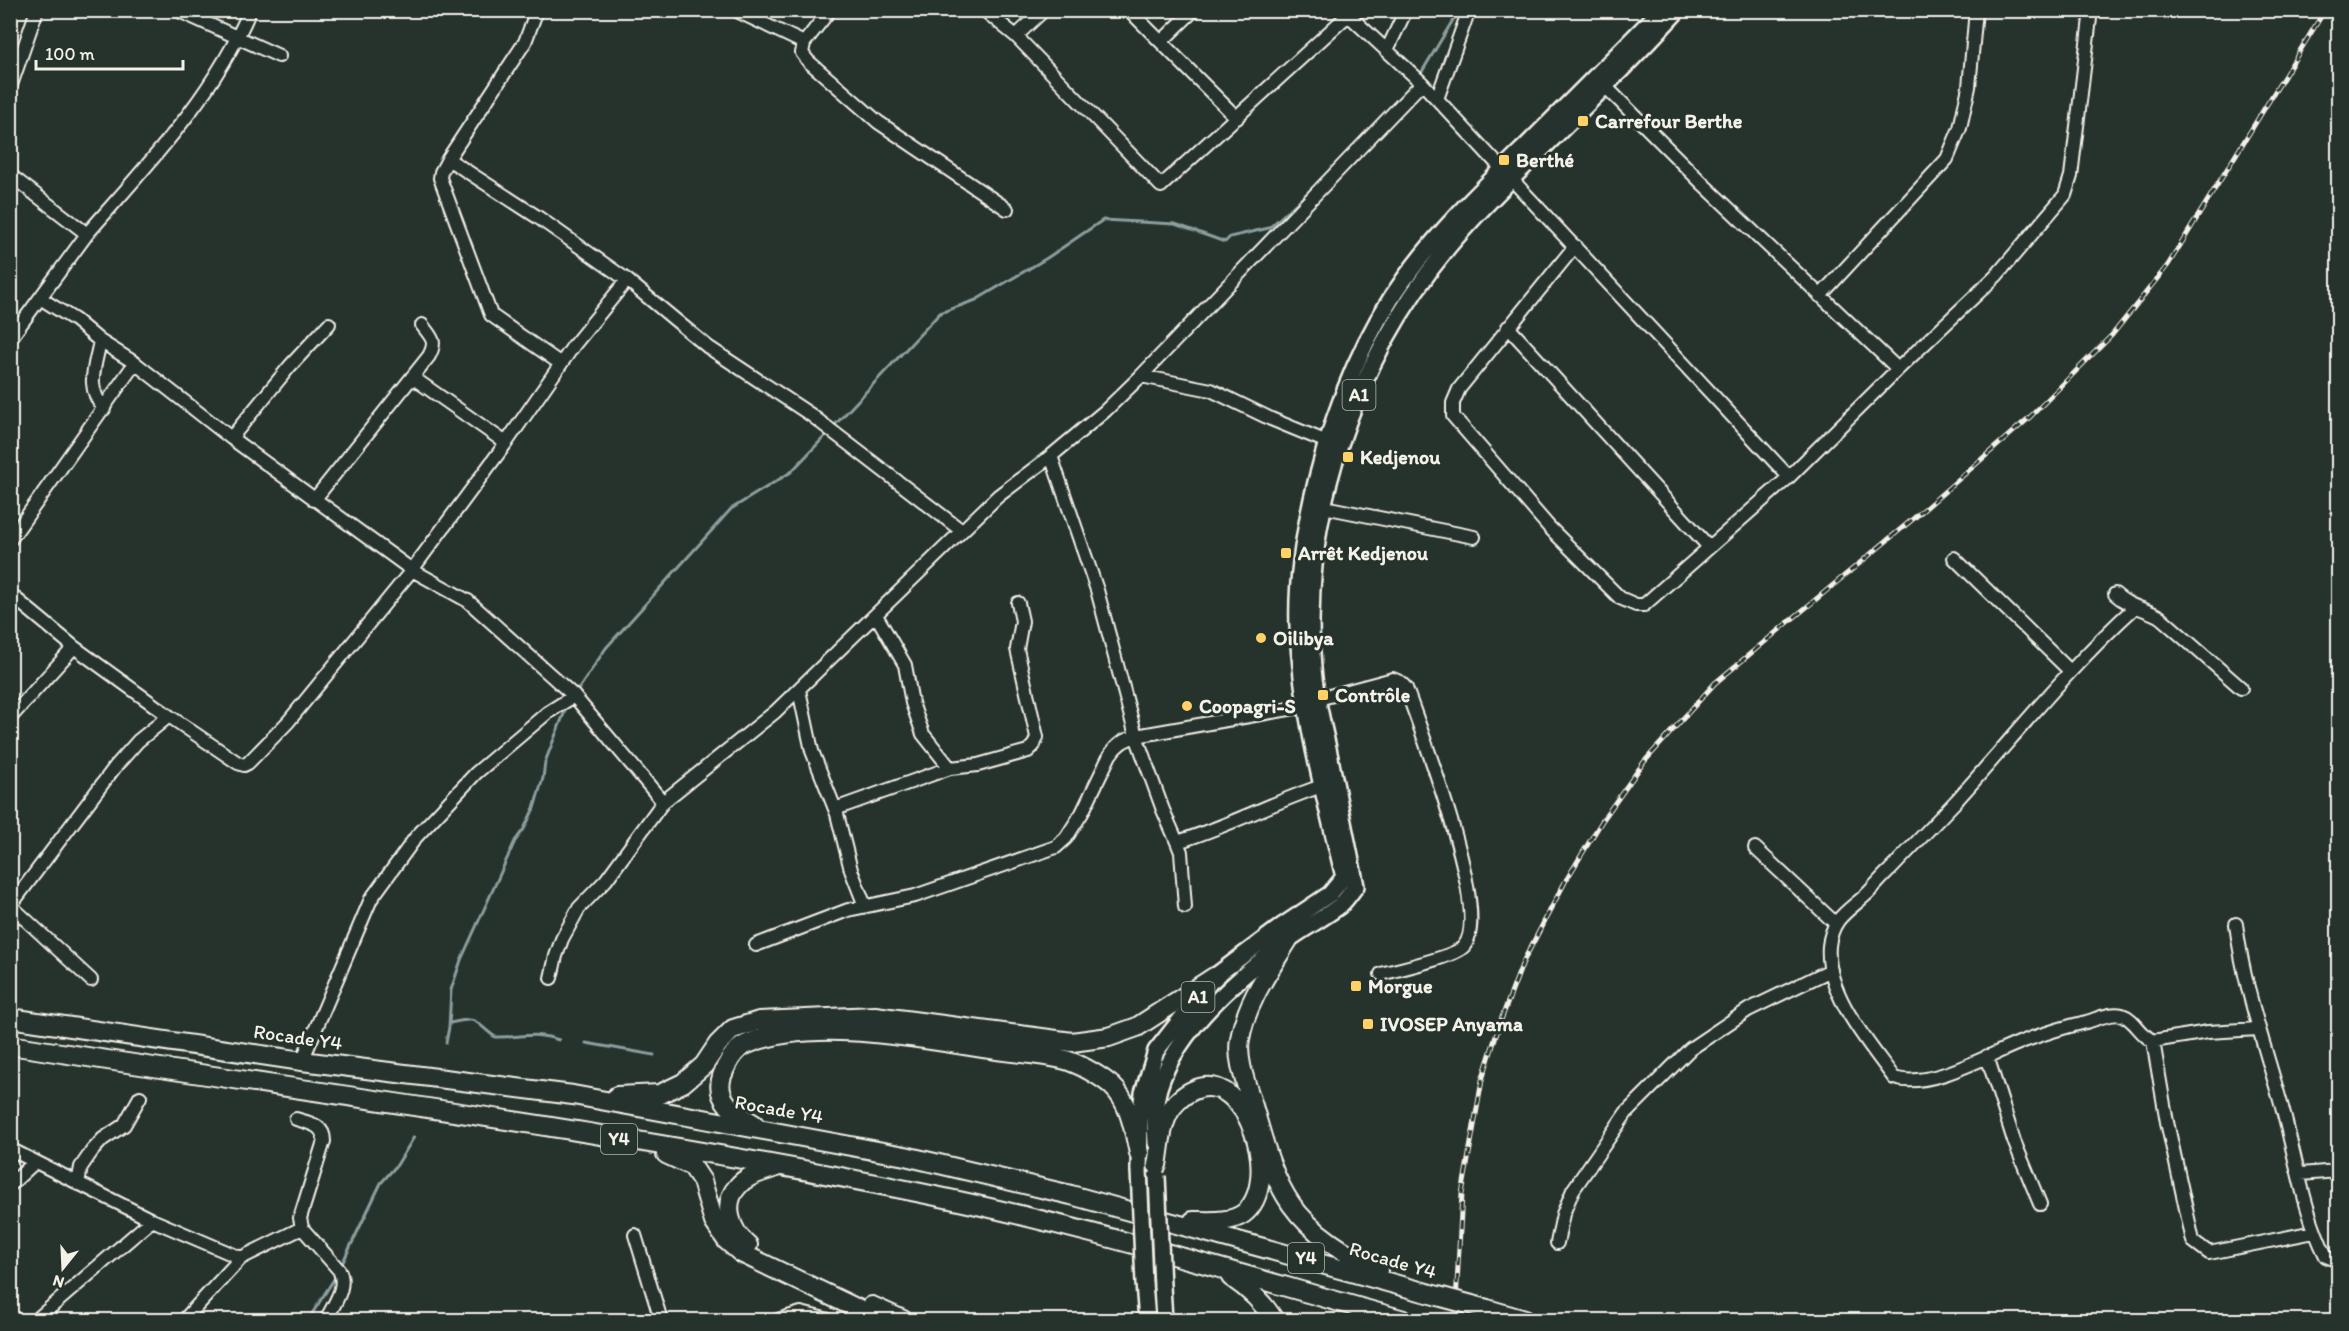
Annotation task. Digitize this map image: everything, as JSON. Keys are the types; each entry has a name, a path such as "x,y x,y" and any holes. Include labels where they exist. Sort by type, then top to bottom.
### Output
{"highway":[{"path":"1288,940 1251,1003 1239,1040 1243,1073 1272,1166 1291,1204 1319,1234 1348,1255 1414,1288"},
{"path":"573,1095 660,1094 683,1083 704,1065 718,1044 733,1029 759,1021 806,1017 875,1016 1072,1042 1109,1037 1137,1027 1214,977"},
{"name":"Rocade Y4","path":"10,1018 302,1061 573,1095 905,1156 1071,1195 1525,1320"},
{"path":"760,1128 736,1114 723,1099 720,1082 726,1064 742,1046 769,1036 809,1032 875,1032 1069,1061 1113,1087 1125,1104 1148,1166"},
{"name":"Y4","path":"10,1045 471,1113 922,1193 1032,1218 1404,1320"},
{"path":"1148,1166 1166,1118 1185,1094 1198,1089 1216,1088 1235,1098 1249,1121 1260,1152 1262,1174 1254,1200 1242,1214 1223,1220 1173,1222"},
{"path":"583,1133 673,1156 692,1166 702,1181 714,1222 727,1241 741,1253 881,1320"},
{"path":"779,1166 750,1176 737,1186 730,1208 730,1220 734,1231 746,1243 763,1254 903,1320"},
{"path":"1220,1269 1249,1289 1266,1307 1274,1320"}],"main road":[{"name":"A1","path":"1147,1320 1144,1283 1148,1166 1159,1089 1168,1065 1198,1021 1233,985 1288,940 1339,906 1356,886 1312,703 1310,620 1315,553 1335,459 1349,416 1370,369 1395,325 1417,288 1449,246 1508,173 1661,10"},
{"name":"A1","path":"1164,1320 1143,1093 1156,1051 1214,977 1282,926 1330,894 1344,877 1322,786 1312,703 1298,625 1299,587 1312,500 1327,442 1356,362 1381,315 1405,278 1438,235 1605,86 1678,10"}],"street":[{"path":"10,88 13,72 37,10"},
{"path":"177,10 279,56"},
{"path":"10,339 87,234 187,117 239,38 250,10"},
{"path":"537,10 525,42 448,159 441,172 441,183 491,315 561,364"},
{"path":"735,10 804,43"},
{"path":"830,10 804,43 802,53 808,61 878,122 1006,209"},
{"path":"984,10 1016,36 1161,186 1237,118 1345,13 1422,83 1789,477"},
{"path":"1016,36 1044,10"},
{"path":"1130,10 1237,118"},
{"path":"1161,42 1194,10"},
{"path":"1387,50 1406,10"},
{"path":"1437,99 1469,10"},
{"path":"1820,296 1947,159 1960,128 1969,87 1976,10"},
{"path":"1575,246 1459,389 1453,403 1453,416 1549,527 1620,598 1636,605 1644,605 1789,477 1996,276 2065,195 2071,176 2091,10"},
{"path":"552,978 555,956 579,908 606,880 663,802 776,712 998,496 1105,411 1422,83"},
{"path":"1605,86 1703,184 1898,369"},
{"path":"448,159 539,218 627,280 708,347 811,415 962,531"},
{"path":"10,175 87,234"},
{"path":"10,594 74,647 169,716 238,763 244,765 248,763 288,722 412,570 506,443 574,345 627,280"},
{"path":"40,298 135,363 231,438 412,570 468,601 574,696 663,802"},
{"path":"231,438 328,324"},
{"path":"314,500 434,347 433,339 422,325"},
{"path":"1508,327 1709,547"},
{"path":"100,341 92,387 104,409"},
{"path":"10,540 135,363"},
{"path":"1141,376 1211,390 1271,419 1327,442"},
{"path":"412,377 506,443"},
{"path":"1051,456 1097,590 1136,736 1181,852 1185,907"},
{"path":"1324,507 1474,537"},
{"path":"1954,558 2070,671"},
{"path":"2115,594 2134,608 2148,611 2160,618 2241,688"},
{"path":"835,809 950,768 978,765 1028,751 1034,745 1037,737 1017,649 1022,621 1018,603"},
{"path":"2134,608 2070,671 1955,802 1868,893 1840,917 1829,947 1832,970 1851,1019 1894,1078 1913,1081 1950,1072 2051,1031 2114,1014 2128,1017 2146,1038 2153,1041 2208,1032 2258,1029"},
{"path":"876,615 905,665 912,703 923,734 950,768"},
{"path":"10,718 74,647"},
{"path":"756,945 865,906 915,896 1056,847 1076,824 1117,745 1136,736 1312,703 1393,680 1400,682 1406,688 1450,815 1466,877 1470,909 1468,939 1459,951 1381,974"},
{"path":"799,690 814,757 835,809 854,878 865,906"},
{"path":"302,1061 371,899 416,837 476,773 547,713 574,696"},
{"path":"91,980 11,905 115,766 138,741 169,716"},
{"path":"1177,842 1322,786"},
{"path":"1755,848 1836,924"},
{"path":"2236,924 2258,1029 2278,1094 2314,1232 2326,1256 2338,1261"},
{"path":"1557,1243 1563,1214 1573,1190 1626,1113 1690,1049 1748,1010 1832,970"},
{"path":"2153,1041 2167,1122 2193,1241 2209,1253 2314,1232"},
{"path":"1988,1056 2014,1140 2040,1204"},
{"path":"78,1184 81,1167 86,1159 103,1139 124,1125 140,1097"},
{"path":"296,1119 318,1126 324,1133 324,1141 300,1218 302,1228 343,1277 343,1286 326,1320"},
{"path":"10,1149 152,1220 241,1258"},
{"path":"10,1185 35,1162"},
{"path":"2300,1174 2338,1171"},
{"path":"36,1320 152,1220"},
{"path":"184,1320 241,1258 302,1228"},
{"path":"635,1235 661,1320"},
{"path":"778,1320 801,1313 829,1320"}],"waterway":[{"path":"1420,75 1459,10"},
{"path":"832,428 940,313 976,300 1047,258 1103,220 1175,224 1225,242 1230,237 1269,228 1315,186"},
{"path":"576,693 606,648 731,509 791,472 828,433"},
{"path":"446,1043 451,990 461,960 515,841 524,829 534,808 545,762 567,706"},
{"path":"450,1023 476,1021 495,1037 535,1035 559,1040"},
{"path":"586,1043 654,1055"},
{"path":"340,1268 381,1183 397,1165 414,1137"},
{"path":"308,1320 336,1276"}],"railway":[{"path":"1455,1320 1462,1194 1482,1080 1523,962 1565,882 1602,821 1644,762 1715,683 1913,519 2030,417 2112,335 2168,265 2325,10"}],"place":[{"name":"Carrefour Berthe","path":"1583,121"},
{"name":"Berthé","path":"1504,160"},
{"name":"Kedjenou","path":"1348,457"},
{"name":"Arrêt Kedjenou","path":"1286,553"},
{"name":"Oilibya","path":"1261,638"},
{"name":"Contrôle","path":"1323,695"},
{"name":"Coopagri-S","path":"1187,706"},
{"name":"Morgue","path":"1356,986"},
{"name":"IVOSEP Anyama","path":"1368,1024"}]}
